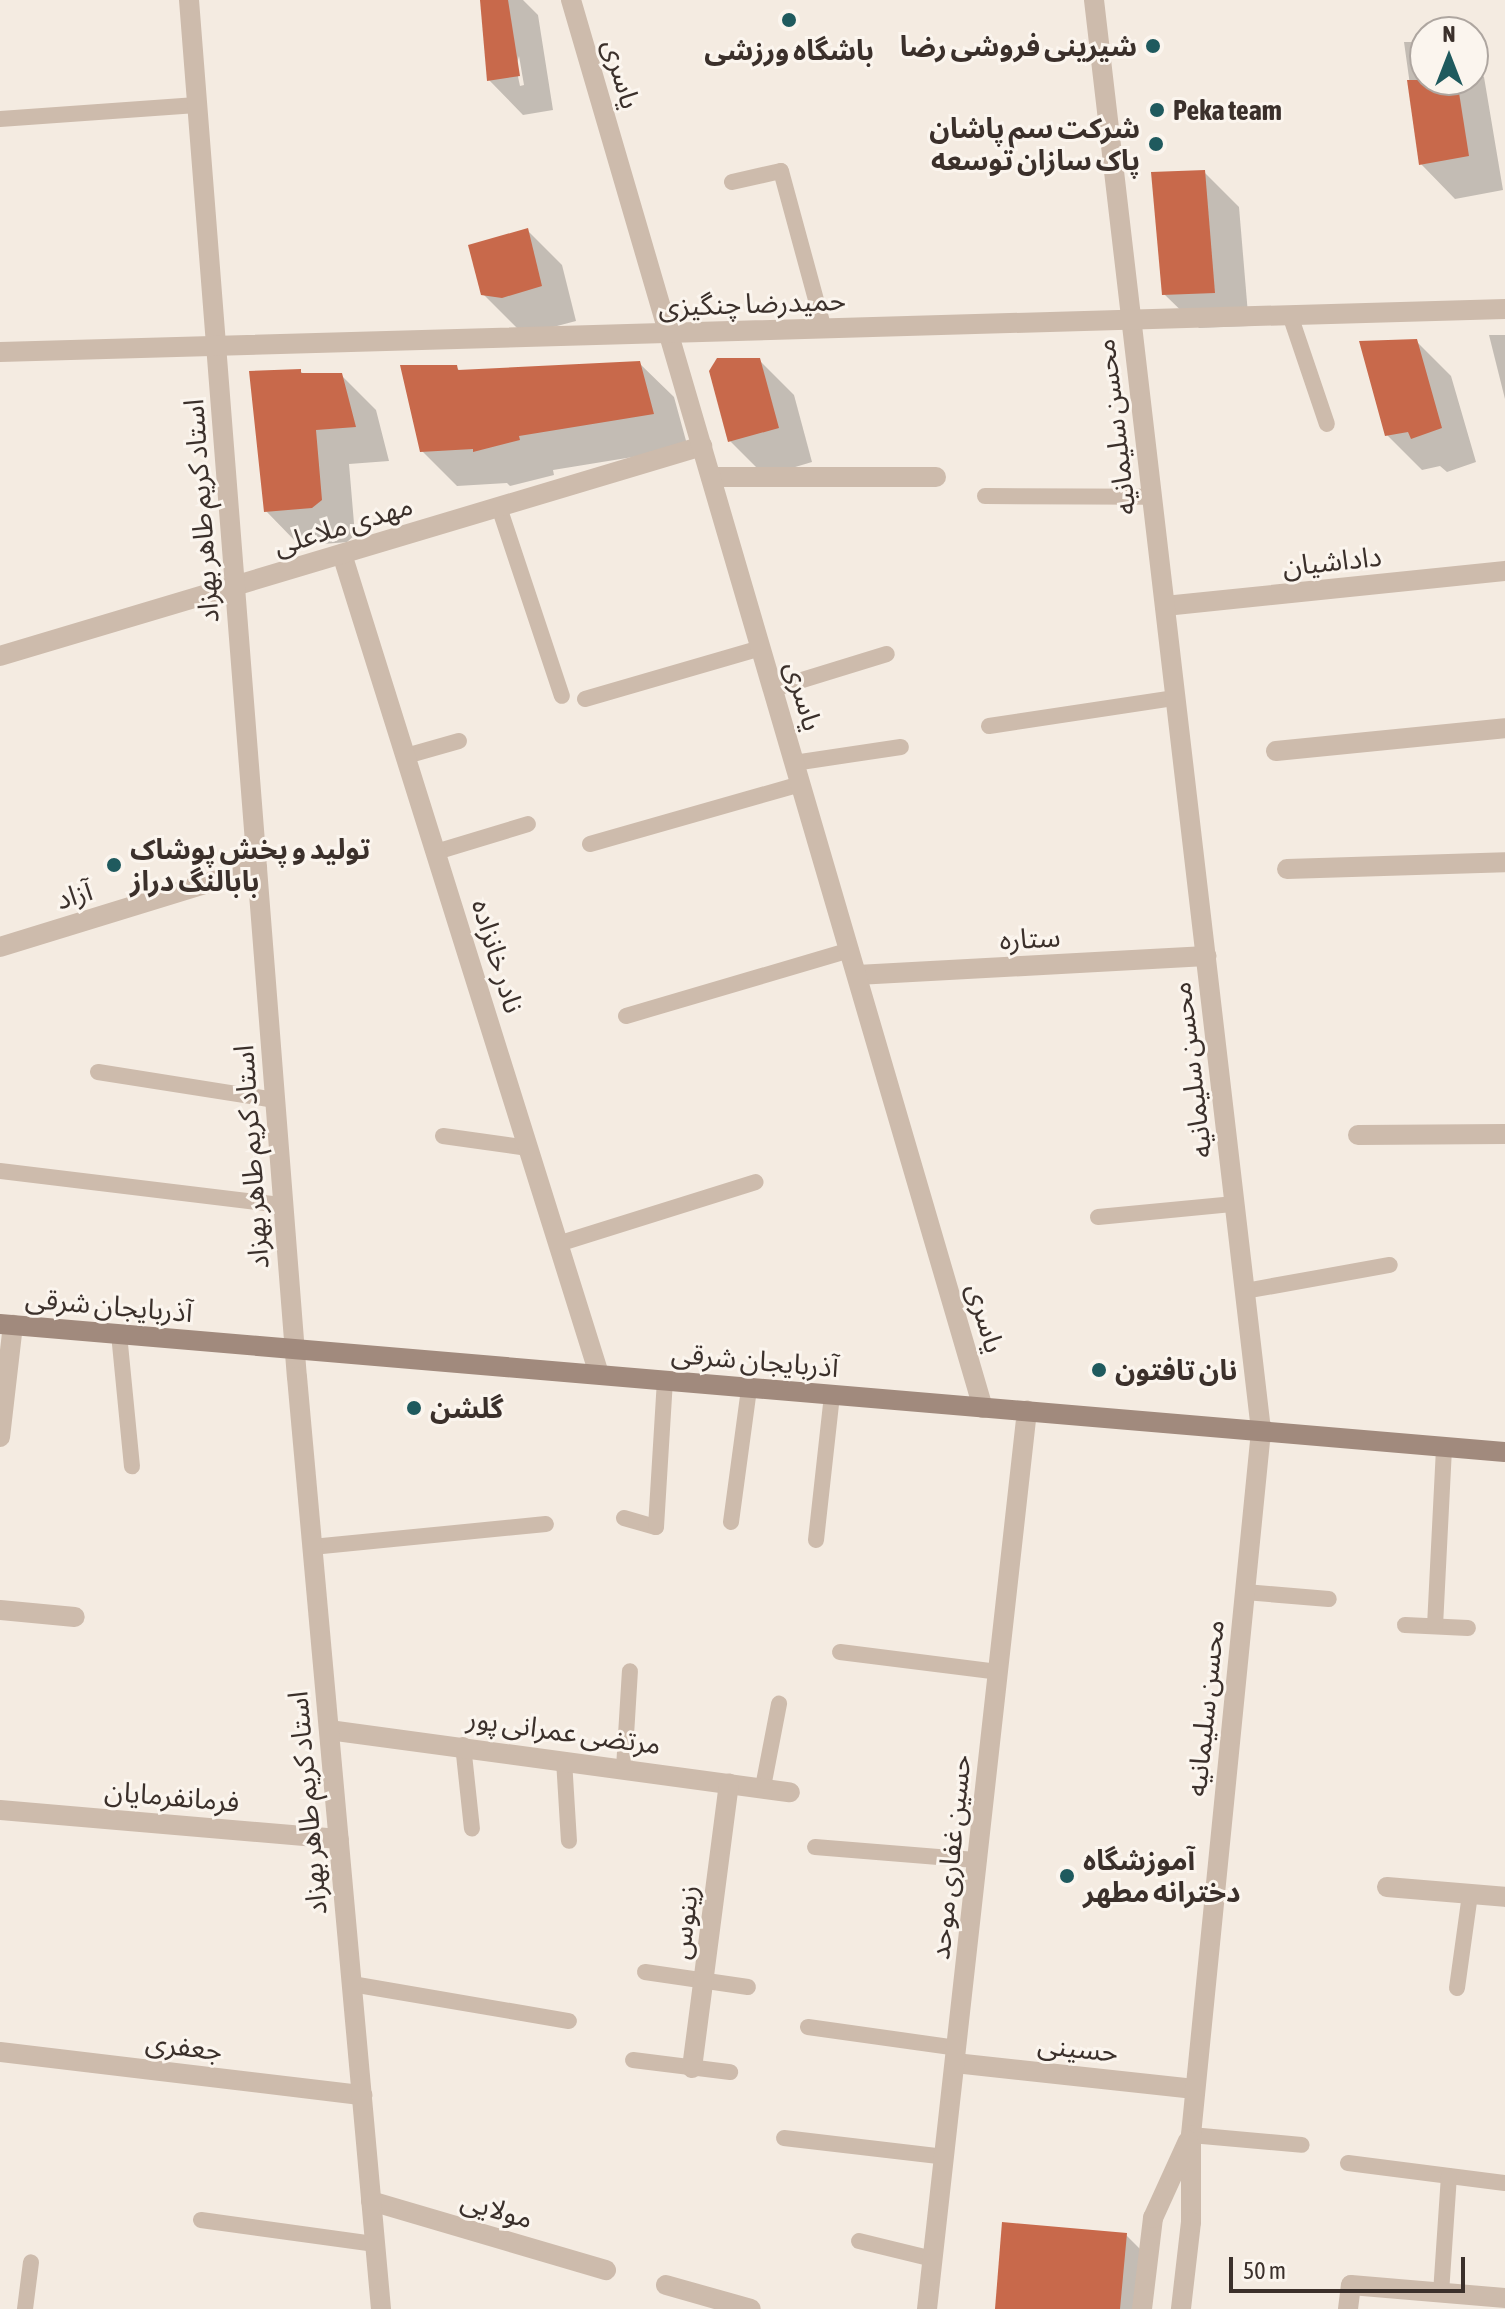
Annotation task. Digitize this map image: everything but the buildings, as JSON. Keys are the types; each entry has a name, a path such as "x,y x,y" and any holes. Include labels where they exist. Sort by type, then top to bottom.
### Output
{"main road":[{"name":"آذربایجان شرقی","path":"6,1324 1505,1452"}],"street":[{"name":"استاد کریم طاهر بهزاد","path":"189,0 283,1205 381,2309"},
{"name":"یاسری","path":"571,0 983,1408"},
{"name":"محسن سلیمانیه","path":"1094,0 1261,1431 1195,2089 1191,2135 1191,2222 1181,2309"},
{"name":"حمیدرضا چنگیزی","path":"0,352 1505,309"},
{"name":"مهدی ملاعلی","path":"0,656 702,446"},
{"path":"711,477 936,477"},
{"name":"نادر خانزاده","path":"342,554 599,1374"},
{"name":"داداشیان","path":"1165,606 1505,571"},
{"path":"1276,751 1505,728"},
{"path":"1287,869 1505,862"},
{"name":"آزاد","path":"0,947 257,868"},
{"name":"ستاره","path":"857,975 1206,956"},
{"path":"1358,1135 1505,1134"},
{"path":"0,1437 6,1324"},
{"name":"حسین غفاری موحد","path":"927,2309 1027,1411"},
{"path":"0,1610 75,1617"},
{"name":"مرتضی عمرانی پور","path":"329,1730 463,1745 790,1792"},
{"name":"زینوس","path":"692,2068 706,1980 729,1783"},
{"name":"فرمانفرمایان","path":"0,1810 339,1839"},
{"path":"1387,1887 1505,1897"},
{"name":"جعفری","path":"0,2052 362,2095"},
{"name":"حسینی","path":"956,2055 1195,2089"},
{"name":"محسن سلیمانیه","path":"1142,2309 1153,2218 1191,2135"},
{"name":"مولایی","path":"371,2201 606,2270"},
{"path":"666,2285 751,2309"},
{"path":"1348,2309 1351,2285 1505,2298"}],"lane":[{"path":"0,119 197,105"},
{"path":"732,182 781,171 824,329"},
{"path":"1290,315 1327,424"},
{"path":"985,496 1152,497"},
{"path":"499,507 562,696"},
{"path":"585,699 761,648"},
{"path":"773,689 887,654"},
{"path":"989,726 1175,698"},
{"path":"406,756 459,741"},
{"path":"794,763 901,747"},
{"path":"590,844 801,784"},
{"path":"436,852 528,824"},
{"path":"626,1016 850,950"},
{"path":"98,1072 275,1100"},
{"path":"443,1136 528,1148"},
{"path":"0,1171 283,1205"},
{"path":"558,1244 756,1182"},
{"path":"1098,1217 1234,1204"},
{"path":"1245,1291 1390,1265"},
{"path":"119,1334 132,1466"},
{"path":"624,1518 656,1527 665,1380"},
{"path":"731,1522 749,1388"},
{"path":"816,1540 832,1394"},
{"path":"1435,1626 1444,1447"},
{"path":"312,1547 546,1524"},
{"path":"1245,1592 1329,1599"},
{"path":"1405,1625 1468,1628"},
{"path":"840,1652 998,1672"},
{"path":"624,1768 630,1671"},
{"path":"763,1787 779,1704"},
{"path":"463,1745 472,1829"},
{"path":"564,1760 569,1841"},
{"path":"815,1847 978,1860"},
{"path":"1457,1988 1470,1894"},
{"path":"645,1972 748,1987"},
{"path":"352,1984 569,2021"},
{"path":"808,2027 956,2055"},
{"path":"633,2060 730,2072"},
{"path":"1191,2135 1302,2145"},
{"path":"784,2138 945,2157"},
{"path":"1348,2163 1505,2183"},
{"path":"1441,2293 1449,2176"},
{"path":"201,2220 375,2244"},
{"path":"859,2241 933,2259"},
{"path":"25,2309 31,2262"}],"place":[{"name":"باشگاه ورزشی","path":"789,20"},
{"name":"شیرینی فروشی رضا","path":"1153,46"},
{"name":"Peka team","path":"1157,110"},
{"name":"شرکت سم پاشان پاک سازان توسعه","path":"1156,144"},
{"name":"تولید و پخش پوشاک بابالنگ دراز","path":"114,865"},
{"name":"نان تافتون","path":"1099,1370"},
{"name":"گلشن","path":"414,1408"},
{"name":"آموزشگاه دخترانه مطهر","path":"1067,1876"}]}
